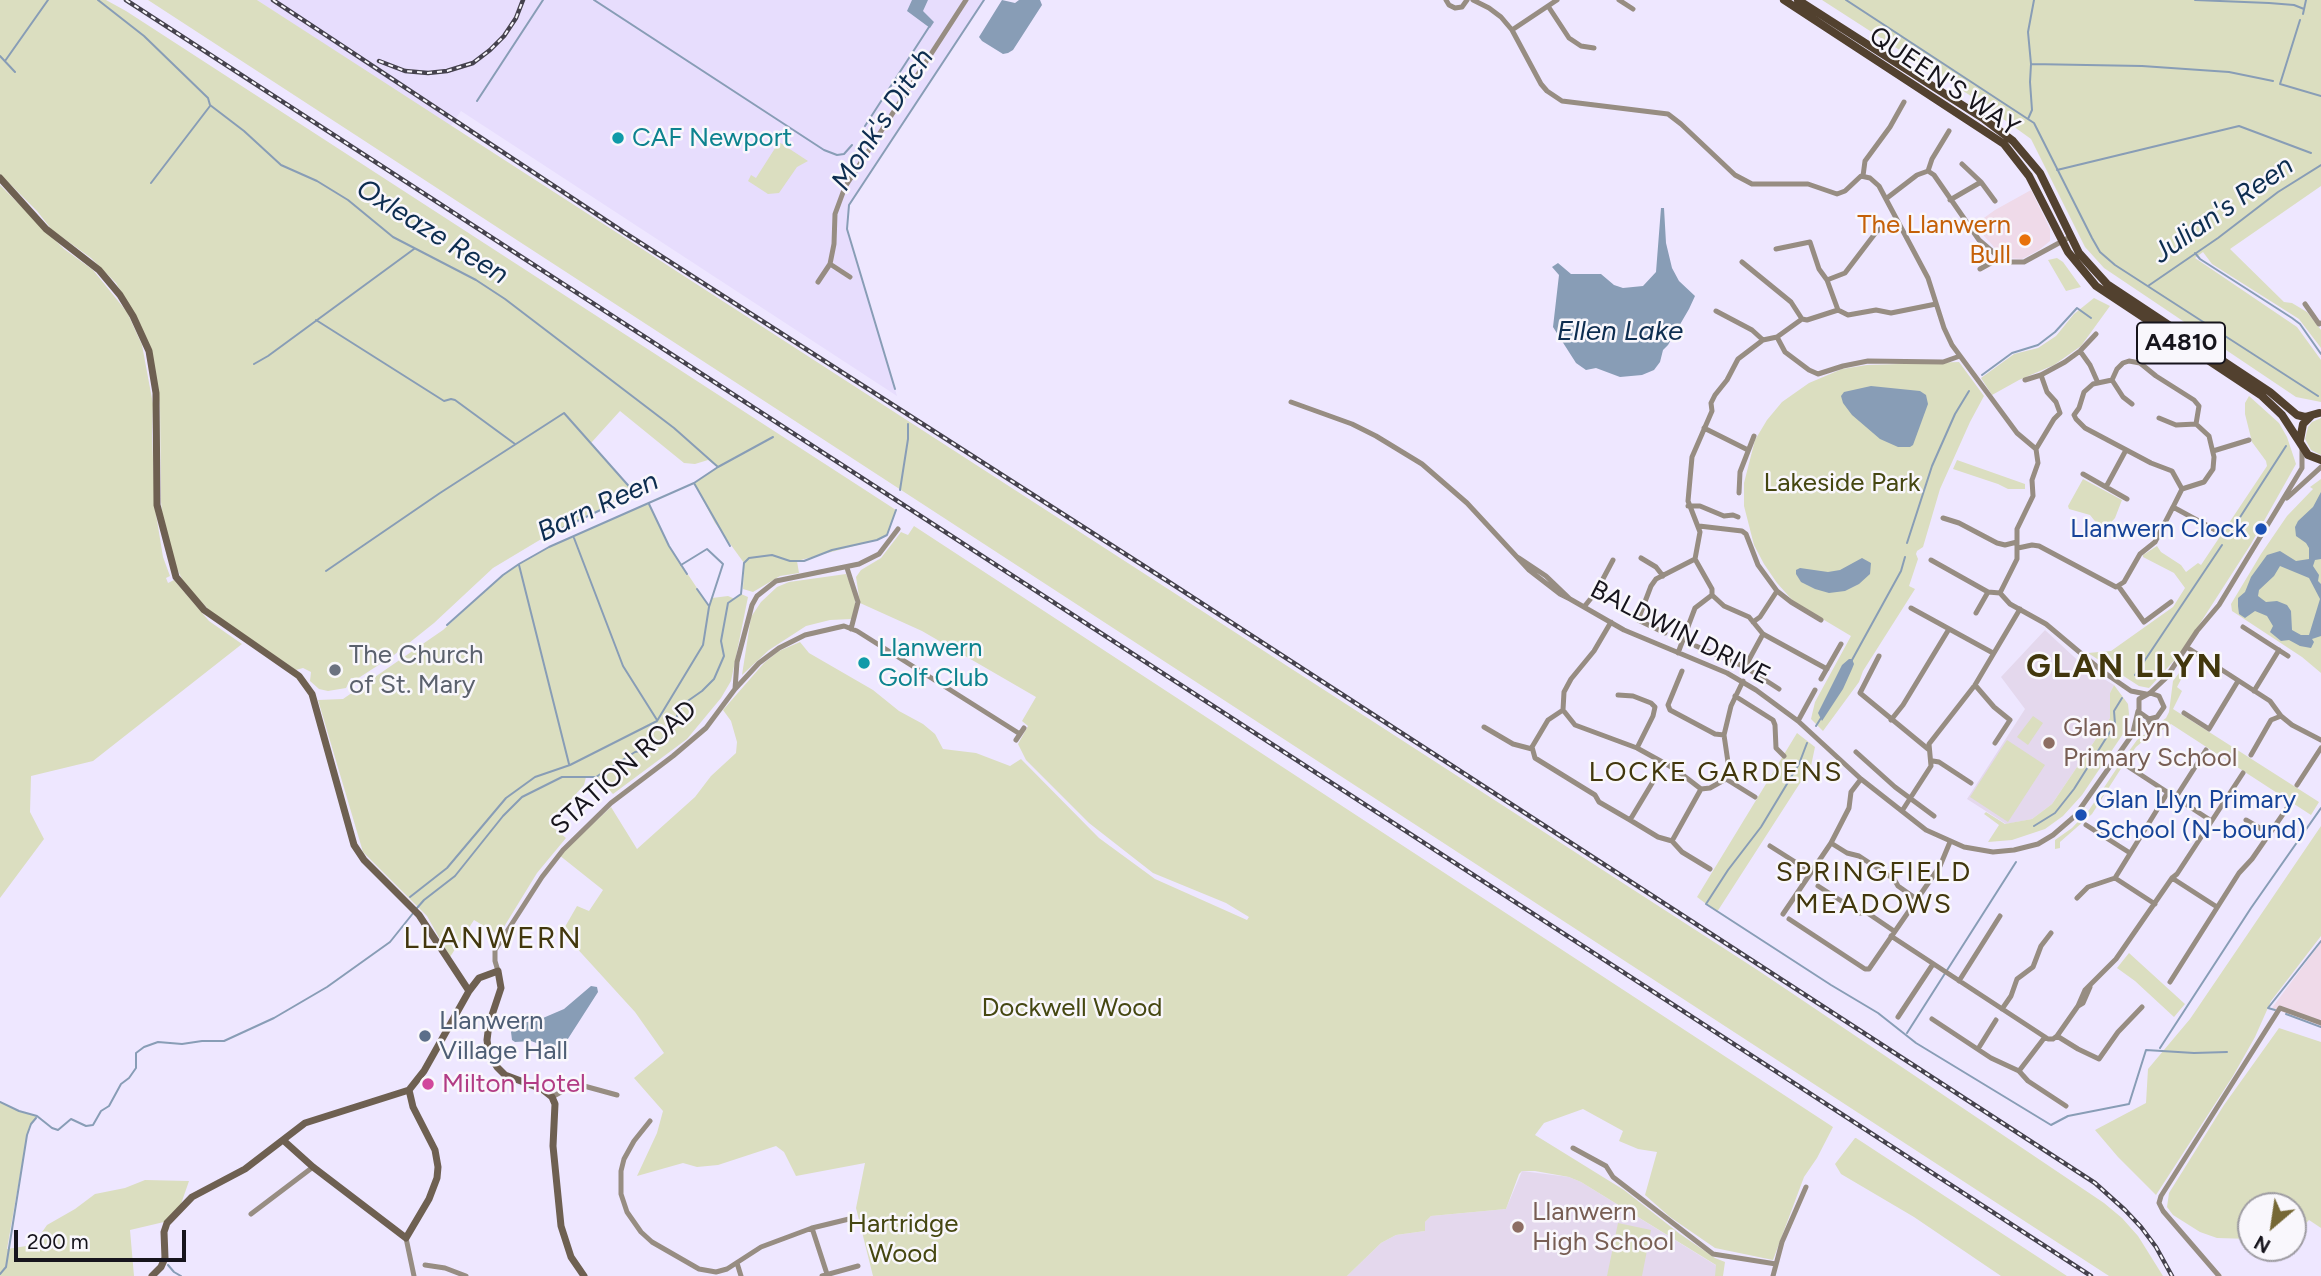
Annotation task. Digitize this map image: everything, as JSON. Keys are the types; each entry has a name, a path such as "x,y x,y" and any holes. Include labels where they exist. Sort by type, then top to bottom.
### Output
{"main road":[{"name":"QUEEN'S WAY","path":"1784,0 2004,144 2029,176 2085,275 2096,286 2262,396 2282,415 2308,455 2321,460"},
{"name":"QUEEN'S WAY","path":"1798,0 1984,119 2013,141 2040,173 2066,239 2107,285 2270,392 2297,415 2320,413"},
{"name":"QUEEN'S WAY","path":"2301,445 2300,430 2303,424 2320,413"}],"street":[{"path":"818,282 830,264 835,214 845,187 966,0"},
{"path":"1446,0 1455,8 1462,6 1467,0"},
{"path":"1473,0 1493,10 1512,30 1541,84 1555,97 1571,103 1668,114 1746,182 1759,185 1813,185 1837,194 1845,191 1856,178 1863,176 1879,186 1928,278 1948,337 2017,433 2036,449"},
{"path":"1512,30 1557,0"},
{"path":"1619,0 1633,9"},
{"path":"1548,6 1569,38 1581,46 1594,48"},
{"path":"1863,176 1865,161 1890,127 1904,102"},
{"path":"1928,171 1931,159 1949,131"},
{"path":"1962,164 1981,182 1995,201"},
{"path":"1928,171 1934,175 1979,240 2008,262 2024,262 2066,239"},
{"path":"1887,198 1928,171"},
{"path":"0,178 46,229 99,271 120,295 149,351 156,393 157,505 176,577 204,610 299,676 312,694 355,845 363,860 419,915 469,991"},
{"path":"1950,200 1981,182"},
{"path":"1827,281 1845,273 1877,231 1898,220"},
{"path":"1776,249 1810,242 1838,310 1848,315 1884,311 1891,313 1936,304"},
{"path":"1980,269 2000,258"},
{"path":"1742,262 1791,302 1802,319"},
{"path":"830,264 850,277"},
{"path":"2305,304 2319,324 2321,323"},
{"path":"1827,669 1763,634 1746,616 1722,605 1712,595 1712,589 1695,559 1699,526 1688,506 1691,460 1712,411 1713,399 1738,359 1802,319 1807,320 1838,310"},
{"path":"1716,312 1752,330 1763,341"},
{"path":"2025,380 2041,375 2080,351 2096,334"},
{"path":"1777,337 1785,352 1809,370 1818,373 1868,361 1943,362 1960,356"},
{"path":"2080,351 2098,383"},
{"path":"2112,380 2123,363 2140,363 2197,402 2199,411 2196,424"},
{"path":"2041,375 2046,392 2056,402 2060,413"},
{"path":"2074,415 2084,392 2098,383 2112,380"},
{"path":"2112,380 2123,397 2132,404"},
{"name":"BALDWIN DRIVE","path":"1292,402 1352,424 1422,464 1467,503 1519,558 1546,576 1570,599 1611,622 1743,681 1798,721 1861,779 1926,830 1950,842 1993,852 2038,844 2075,816 2132,735"},
{"path":"2000,593 2015,565 2017,529 2034,494 2032,480 2038,463 2036,449 2060,413"},
{"path":"2060,413 2074,415 2081,425 2172,471 2182,489"},
{"path":"2119,587 2140,554 2155,542 2182,489 2207,479 2214,463 2207,432 2196,424 2176,425 2159,418"},
{"path":"1704,428 1748,450"},
{"path":"1738,493 1740,472 1754,436"},
{"path":"2213,451 2249,440"},
{"path":"2132,735 2138,706 2148,693 2166,678 2206,619 2219,606 2283,503 2302,468 2301,445"},
{"path":"2106,487 2126,450"},
{"path":"2283,503 2321,467"},
{"path":"2084,474 2127,499"},
{"path":"1688,506 1700,506 1724,516 1738,517"},
{"path":"2173,507 2219,532"},
{"path":"1943,518 1959,523 1997,543 2039,547 2108,584 2119,587 2144,622 2171,602"},
{"path":"1699,526 1742,531 1758,565 1777,591 1821,620"},
{"path":"736,689 737,663 757,596 776,581 847,568 879,554 898,528"},
{"path":"1642,558 1656,567 1663,576"},
{"path":"1665,633 1638,620 1651,586 1663,576 1695,559"},
{"path":"1584,607 1596,592 1613,560"},
{"path":"1931,560 1988,592 2000,593 2010,604 2046,624 2087,661 2131,691 2148,693 2162,699"},
{"path":"847,568 858,602 850,629 1020,734"},
{"path":"1753,622 1762,614 1777,591"},
{"path":"1976,613 1988,592"},
{"path":"1678,653 1695,608 1712,595"},
{"path":"1911,608 1993,653"},
{"path":"1928,749 1929,744 1975,685 2020,609"},
{"path":"1611,622 1594,652 1571,678 1564,692 1563,710 1576,725 1637,748 1675,769 1701,789 1710,788 1726,779 1729,769 1724,735 1735,696 1743,681"},
{"name":"STATION ROAD","path":"498,971 495,950 520,910 563,850 611,803 706,728 759,663 805,635 844,626 850,629"},
{"path":"2243,627 2288,656"},
{"path":"1891,720 1908,698 1949,629"},
{"path":"1745,667 1763,634"},
{"path":"1821,679 1841,644"},
{"path":"1696,646 1745,667 1779,690"},
{"path":"2188,648 2270,701 2281,716 2306,734 2321,740"},
{"path":"2255,691 2279,650"},
{"path":"1879,656 1860,693 1928,749 1933,761"},
{"path":"1682,671 1668,705 1670,710 1715,734 1724,735"},
{"path":"2132,735 2162,711 2166,678"},
{"path":"2184,713 2209,729 2238,681"},
{"path":"1975,685 1994,707 2010,720 1995,743"},
{"path":"1798,721 1815,690"},
{"path":"2131,691 2142,715 2152,719"},
{"path":"1618,695 1633,696 1655,707 1637,748"},
{"path":"1735,696 1773,720 1776,725 1776,748 1784,756"},
{"path":"1563,710 1548,720 1532,749 1535,758 1595,795 1599,802 1658,837 1672,841 1682,852 1710,869"},
{"path":"2250,755 2271,720 2281,716"},
{"path":"1484,727 1513,744 1532,749"},
{"path":"1497,734 1500,728"},
{"path":"2297,785 2321,748"},
{"path":"2176,797 2206,750"},
{"path":"1856,752 1934,816"},
{"path":"2115,758 2210,820"},
{"path":"1933,761 1972,783"},
{"path":"1902,811 1933,761"},
{"path":"1818,886 1860,913 1867,912 1933,964 2045,1037 2053,1039 2083,1003 2090,987 2116,960 2177,874 2242,773"},
{"path":"1630,820 1657,775"},
{"path":"1726,779 1755,797"},
{"path":"1783,914 1831,843 1849,808 1851,792 1861,779"},
{"path":"1672,841 1701,789"},
{"path":"2077,898 2088,887 2115,878 2168,792"},
{"path":"2170,982 2239,873 2252,859 2290,804"},
{"path":"2246,820 2270,834"},
{"path":"2086,825 2130,853"},
{"path":"1789,919 1866,970 1869,969 1945,857 1950,842"},
{"path":"1831,843 1847,853 1859,856 1894,879 1898,886 1915,898"},
{"path":"1770,846 1811,872"},
{"path":"2115,878 2155,904"},
{"path":"2172,878 2217,907"},
{"path":"1959,981 2000,915"},
{"path":"2002,1009 2011,996 2017,979 2033,967 2041,946 2051,933"},
{"path":"1898,1017 1933,964"},
{"path":"152,1276 165,1258 164,1232 172,1216 203,1190 245,1169 295,1128 316,1118 409,1090 424,1071 469,991 479,978 498,971 501,988 489,1024 489,1054 497,1068 542,1089 552,1097 555,1104 553,1146 561,1226 571,1257 584,1276"},
{"path":"2099,1059 2118,1031 2142,1007"},
{"path":"2218,1276 2157,1202 2280,1008 2321,1023"},
{"path":"1933,1019 1978,1049 2019,1071 2024,1078 2066,1106"},
{"path":"1978,1049 1996,1020"},
{"path":"2057,1036 2108,1065"},
{"path":"2019,1071 2045,1037"},
{"path":"2039,1088 2045,1080"},
{"path":"552,1097 570,1087 584,1086 617,1095"},
{"path":"406,1238 429,1199 438,1167 435,1150 413,1107 409,1090"},
{"path":"650,1121 624,1159 621,1194 626,1212 652,1242 699,1269 716,1272 727,1269 761,1247 812,1228 849,1219"},
{"path":"283,1140 313,1167 406,1238 414,1276"},
{"path":"1573,1148 1606,1166 1613,1177 1713,1254 1776,1264"},
{"path":"251,1214 313,1167"},
{"path":"1773,1276 1782,1242 1806,1187"},
{"path":"812,1228 824,1275 858,1266"},
{"path":"737,1264 741,1276"},
{"path":"425,1265 466,1276"},
{"path":"432,1276 434,1266"}],"shaded area":[{"path":"257,0 984,0 849,205 847,229 897,396 461,111 450,127"},
{"path":"2031,190 2050,229 2050,241 2022,259 2009,258 1995,248 1974,225"},
{"name":"Glan Llyn Primary School","path":"2045,630 2086,668 2114,685 2110,693 2110,718 2052,804 2032,819 2006,824 1967,799 2025,709 2001,677"},
{"path":"2321,942 2321,1026 2272,1008"},
{"name":"Llanwern High School","path":"1522,1171 1569,1177 1581,1182 1717,1266 1716,1276 1347,1276 1381,1243 1396,1235 1425,1231 1425,1222 1431,1216 1506,1209"}],"green space":[{"path":"0,0 106,0 126,11 896,510 887,535 797,561 799,573 780,576 753,592 743,589 744,563 715,523 694,483 717,467 708,460 695,464 684,463 620,411 591,443 634,492 548,535 493,568 434,623 394,655 357,679 351,678 346,688 328,691 319,689 310,681 311,672 303,668 296,670 210,611 184,583 176,567 163,521 161,502 160,406 155,373 139,321 116,283 91,258 52,230 0,174"},
{"path":"148,0 257,0 1759,971 2104,1203 2138,1236 2163,1276 2109,1276"},
{"path":"1822,0 2321,0 2321,186 2230,249 2284,302 2292,303 2307,312 2321,330 2321,348 2299,319 2212,264 2203,252 2195,258 2297,327 2321,360 2321,402 2296,397 2104,268 2085,247 2031,139 1974,98"},
{"path":"779,142 808,161 797,167 779,193 768,194 748,181 751,175 756,178"},
{"path":"0,185 64,249 93,270 127,312 142,345 153,404 155,508 163,557 170,576 166,578 168,583 174,580 209,621 242,644 93,761 31,776 30,812 44,839 0,898"},
{"path":"2057,258 2081,287 2066,291 2048,260"},
{"path":"2094,298 2110,306 2081,346 2054,365 1992,395 1981,378 2014,354 2038,348 2056,336 2074,314"},
{"name":"Lakeside Park","path":"1959,362 1984,396 1940,489 1923,547 1917,551 1918,559 1909,586 1915,589 1863,671 1859,682 1823,731 1811,719 1815,702 1851,636 1794,602 1777,583 1754,545 1744,506 1744,483 1755,440 1782,402 1809,383 1842,369 1867,365"},
{"path":"2249,396 2279,423 2296,464 2251,544 2181,653 2149,688 2139,686 2088,653 2111,651 2173,607 2185,588 2174,573 2143,555 2157,546 2186,572 2198,563 2201,565 2267,466 2252,442 2245,414 2245,403"},
{"path":"2321,418 2321,455 2311,450 2305,439 2308,427"},
{"path":"1957,460 2025,484 2025,489 2008,489 1953,469"},
{"path":"2083,479 2122,500 2115,518 2108,526 2098,525 2090,515 2069,509 2068,506"},
{"path":"2321,479 2321,673 2302,657 2232,611 2231,604 2287,516 2313,489 2310,487"},
{"path":"648,503 669,546 709,606 712,598 728,596 735,599 741,594 748,597 731,681 721,698 687,739 613,794 597,777 586,777 584,785 549,824 566,838 537,873 499,935 474,920 450,957 427,916 363,852 318,700 343,699 443,630 503,575 519,564 549,547"},
{"path":"914,526 1833,1127 1804,1177 1773,1260 1715,1248 1670,1217 1645,1195 1657,1152 1638,1149 1619,1141 1623,1131 1583,1109 1544,1123 1535,1135 1624,1190 1680,1234 1725,1262 1723,1276 1715,1276 1716,1265 1581,1182 1535,1171 1522,1171 1519,1174 1506,1209 1431,1216 1425,1222 1425,1231 1396,1235 1381,1243 1347,1276 873,1276 856,1208 865,1163 796,1176 784,1152 776,1146 718,1165 697,1167 683,1163 637,1176 657,1133 663,1111 634,1078 664,1053 635,1012 562,932 577,906 589,911 603,890 559,855 611,807 637,849 695,797 711,776 736,753 737,742 731,721 723,710 764,663 779,651 800,642 809,653 873,690 899,711 923,724 935,734 943,749 976,753 1010,766 1021,759 1099,838 1155,879 1247,920 1249,917 1226,903 1153,873 1089,823 1026,760 1018,744 1028,726 1022,721 1036,697 922,631 860,603 856,577 861,570 881,558 901,532 908,535"},
{"path":"846,574 855,595 852,619 830,620 806,626 769,650 742,675 751,617 761,602 777,587 789,582"},
{"path":"2182,669 2185,672 2177,687 2182,691 2173,709 2319,802 2311,815 2171,724 2162,730 2159,728 2136,747 2127,760 2124,758 2137,740 2166,718 2173,681"},
{"path":"2114,685 2128,704 2125,731 2082,795 2063,816 2045,829 2012,840 1988,842 1999,825 1984,814 1986,812 2005,824 2032,819 2052,804 2110,718 2110,693"},
{"path":"2033,716 2043,723 2028,745 2017,737"},
{"path":"1797,733 1815,747 1811,766 1717,912 1697,897"},
{"path":"2007,740 2045,765 2008,822 1970,797"},
{"path":"2119,765 2122,767 2092,814 2060,842 2060,848 2055,849 2055,840 2072,828 2089,810"},
{"path":"2321,826 2321,936 2271,1001 2233,1076 2156,1195 2095,1130 2146,1103 2148,1069 2190,1019"},
{"path":"2129,953 2185,1004 2174,1017 2117,968"},
{"path":"2279,1028 2321,1042 2321,1228 2309,1220 2307,1222 2307,1192 2237,1192 2237,1239 2217,1238 2200,1232 2173,1215 2167,1207 2169,1193 2224,1105"},
{"path":"0,1102 37,1116 27,1135 7,1249 33,1245 47,1225 95,1194 125,1188 145,1180 189,1181 181,1204 164,1222 130,1230 134,1276 0,1276"},
{"path":"1855,1138 2067,1276 2001,1276 1914,1217 1841,1174 1835,1164"},
{"path":"1618,1223 1651,1230 1642,1276 1607,1276"}],"water":[{"path":"912,0 928,0 923,11 934,22 930,28 907,11"},
{"path":"1002,0 1015,3 1019,0 1040,0 1042,5 1013,50 1003,54 979,37"},
{"name":"Ellen Lake","path":"1661,208 1664,208 1666,243 1672,268 1679,281 1695,296 1689,309 1663,350 1660,362 1654,370 1642,375 1620,377 1596,368 1586,370 1576,363 1553,327 1559,275 1552,267 1558,263 1571,274 1601,274 1614,285 1623,288 1643,286 1656,272"},
{"path":"1871,386 1920,391 1926,395 1928,404 1913,445 1898,447 1880,439 1852,415 1843,403 1841,396 1844,392"},
{"path":"2321,492 2321,559 2315,560 2313,566 2321,584 2321,636 2312,639 2314,642 2311,648 2289,640 2281,641 2270,632 2273,626 2267,616 2255,611 2245,618 2239,614 2238,598 2245,592 2251,577 2267,555 2280,551 2296,561 2309,559 2309,548 2296,536 2295,527 2313,507","holes":["2280,566 2309,578 2320,599 2309,635 2301,635 2292,630 2291,611 2287,605 2277,601 2266,602 2258,596 2259,590"]},
{"path":"1862,558 1871,563 1870,574 1845,591 1829,593 1815,589 1801,582 1796,574 1796,570 1800,568 1828,572 1840,570"},
{"path":"1852,659 1854,664 1852,669 1843,689 1822,721 1818,713 1842,665"},
{"path":"591,986 597,987 598,992 564,1045 558,1048 551,1044 512,1040 511,1032 519,1023 536,1021 564,1009"}],"waterway":[{"path":"5,61 48,0"},
{"name":"Oxleaze Reen","path":"98,0 144,36 208,98 210,105 281,165 317,181 348,200 393,237 476,280 505,299 674,428 718,467"},
{"path":"477,101 543,0"},
{"path":"594,0 824,150 837,155 844,154 852,145"},
{"name":"Monk's Ditch","path":"895,389 847,229 849,205 984,0"},
{"path":"1846,0 2034,123 2092,238 2100,252 2115,265 2318,396"},
{"path":"2028,119 2032,110 2028,32 2034,0"},
{"path":"2195,0 2294,5 2304,9"},
{"path":"2303,14 2306,0"},
{"path":"2300,20 2280,84 2321,96"},
{"path":"865,126 929,27"},
{"path":"0,56 15,72"},
{"path":"2031,64 2142,66 2229,72 2273,81"},
{"path":"151,183 210,106"},
{"path":"2057,170 2239,126 2311,153"},
{"name":"Julian's Reen","path":"2148,286 2218,238 2278,192 2321,165"},
{"path":"254,364 414,249"},
{"path":"2195,253 2200,259 2300,324 2321,354"},
{"path":"1982,375 2012,353 2038,345 2055,332 2077,308 2091,318"},
{"path":"316,320 444,401 455,400 515,444"},
{"path":"1907,543 1932,466 1955,414 1969,391"},
{"path":"326,571 564,413 634,492 620,500"},
{"name":"Monk's Ditch","path":"900,490 908,424"},
{"name":"Barn Reen","path":"447,625 519,564 549,547 694,483 773,437"},
{"path":"2235,525 2286,446"},
{"path":"694,483 730,546"},
{"path":"548,535 613,504"},
{"path":"649,504 669,546 687,574"},
{"name":"Monk's Ditch","path":"417,908 455,876 503,816 522,797 562,777 596,777 635,752 655,748 673,725 682,705 714,679 724,656 721,641 728,603 741,594 744,563 749,558 772,555 790,561 804,561 832,550 877,540 887,535 896,510"},
{"path":"574,538 623,666 657,720"},
{"path":"2135,675 2222,545"},
{"path":"410,897 447,868 506,798 535,777 570,765 657,721 703,645 709,607 723,564 707,549 681,565"},
{"path":"1852,660 1901,571 1905,557"},
{"path":"519,565 569,764"},
{"path":"697,589 709,606"},
{"path":"2034,826 2055,813 2074,789 2115,724 2114,711 2122,698"},
{"path":"1816,726 1821,718"},
{"path":"1807,743 1799,764 1761,827 1706,904 1878,1013 1916,1043 2051,1125 2068,1116 2129,1104 2146,1050 2227,1052"},
{"path":"2160,1048 2251,908 2321,808"},
{"path":"1907,1033 2016,862"},
{"name":"Monk's Ditch","path":"0,1102 37,1116 58,1130 71,1119 86,1126 93,1125 101,1111 109,1106 121,1084 136,1068 136,1053 144,1047 158,1042 182,1044 224,1041 274,1018 327,987 390,942 414,912"},
{"path":"2275,1010 2268,1008 2321,941"},
{"path":"2286,1014 2321,1027"},
{"path":"0,1274 6,1267 27,1135 36,1118"},
{"path":"168,1265 181,1276"}],"railway":[{"path":"126,0 2091,1276"},
{"path":"273,0 625,233 1169,582 2095,1183 2141,1227 2172,1276"},
{"path":"379,61 405,71 428,73 447,71 473,63 504,36 516,18 523,0"}],"place":[{"name":"CAF Newport","path":"618,138"},
{"name":"The Llanwern Bull","path":"2025,240"},
{"name":"Llanwern Clock","path":"2261,529"},
{"name":"Llanwern Golf Club","path":"864,663"},
{"name":"The Church of St. Mary","path":"335,670"},
{"name":"Glan Llyn Primary School","path":"2049,743"},
{"name":"Glan Llyn Primary School (N-bound)","path":"2081,815"},
{"name":"Llanwern Village Hall","path":"425,1036"},
{"name":"Milton Hotel","path":"428,1084"},
{"name":"Llanwern High School","path":"1518,1227"}],"district":[{"name":"GLAN LLYN","path":"2125,667"},
{"name":"LOCKE GARDENS","path":"1716,773"},
{"name":"SPRINGFIELD MEADOWS","path":"1874,889"},
{"name":"LLANWERN","path":"493,939"}],"park label":[{"name":"Dockwell Wood","path":"1072,1008"},
{"name":"Hartridge Wood","path":"903,1239"}]}
